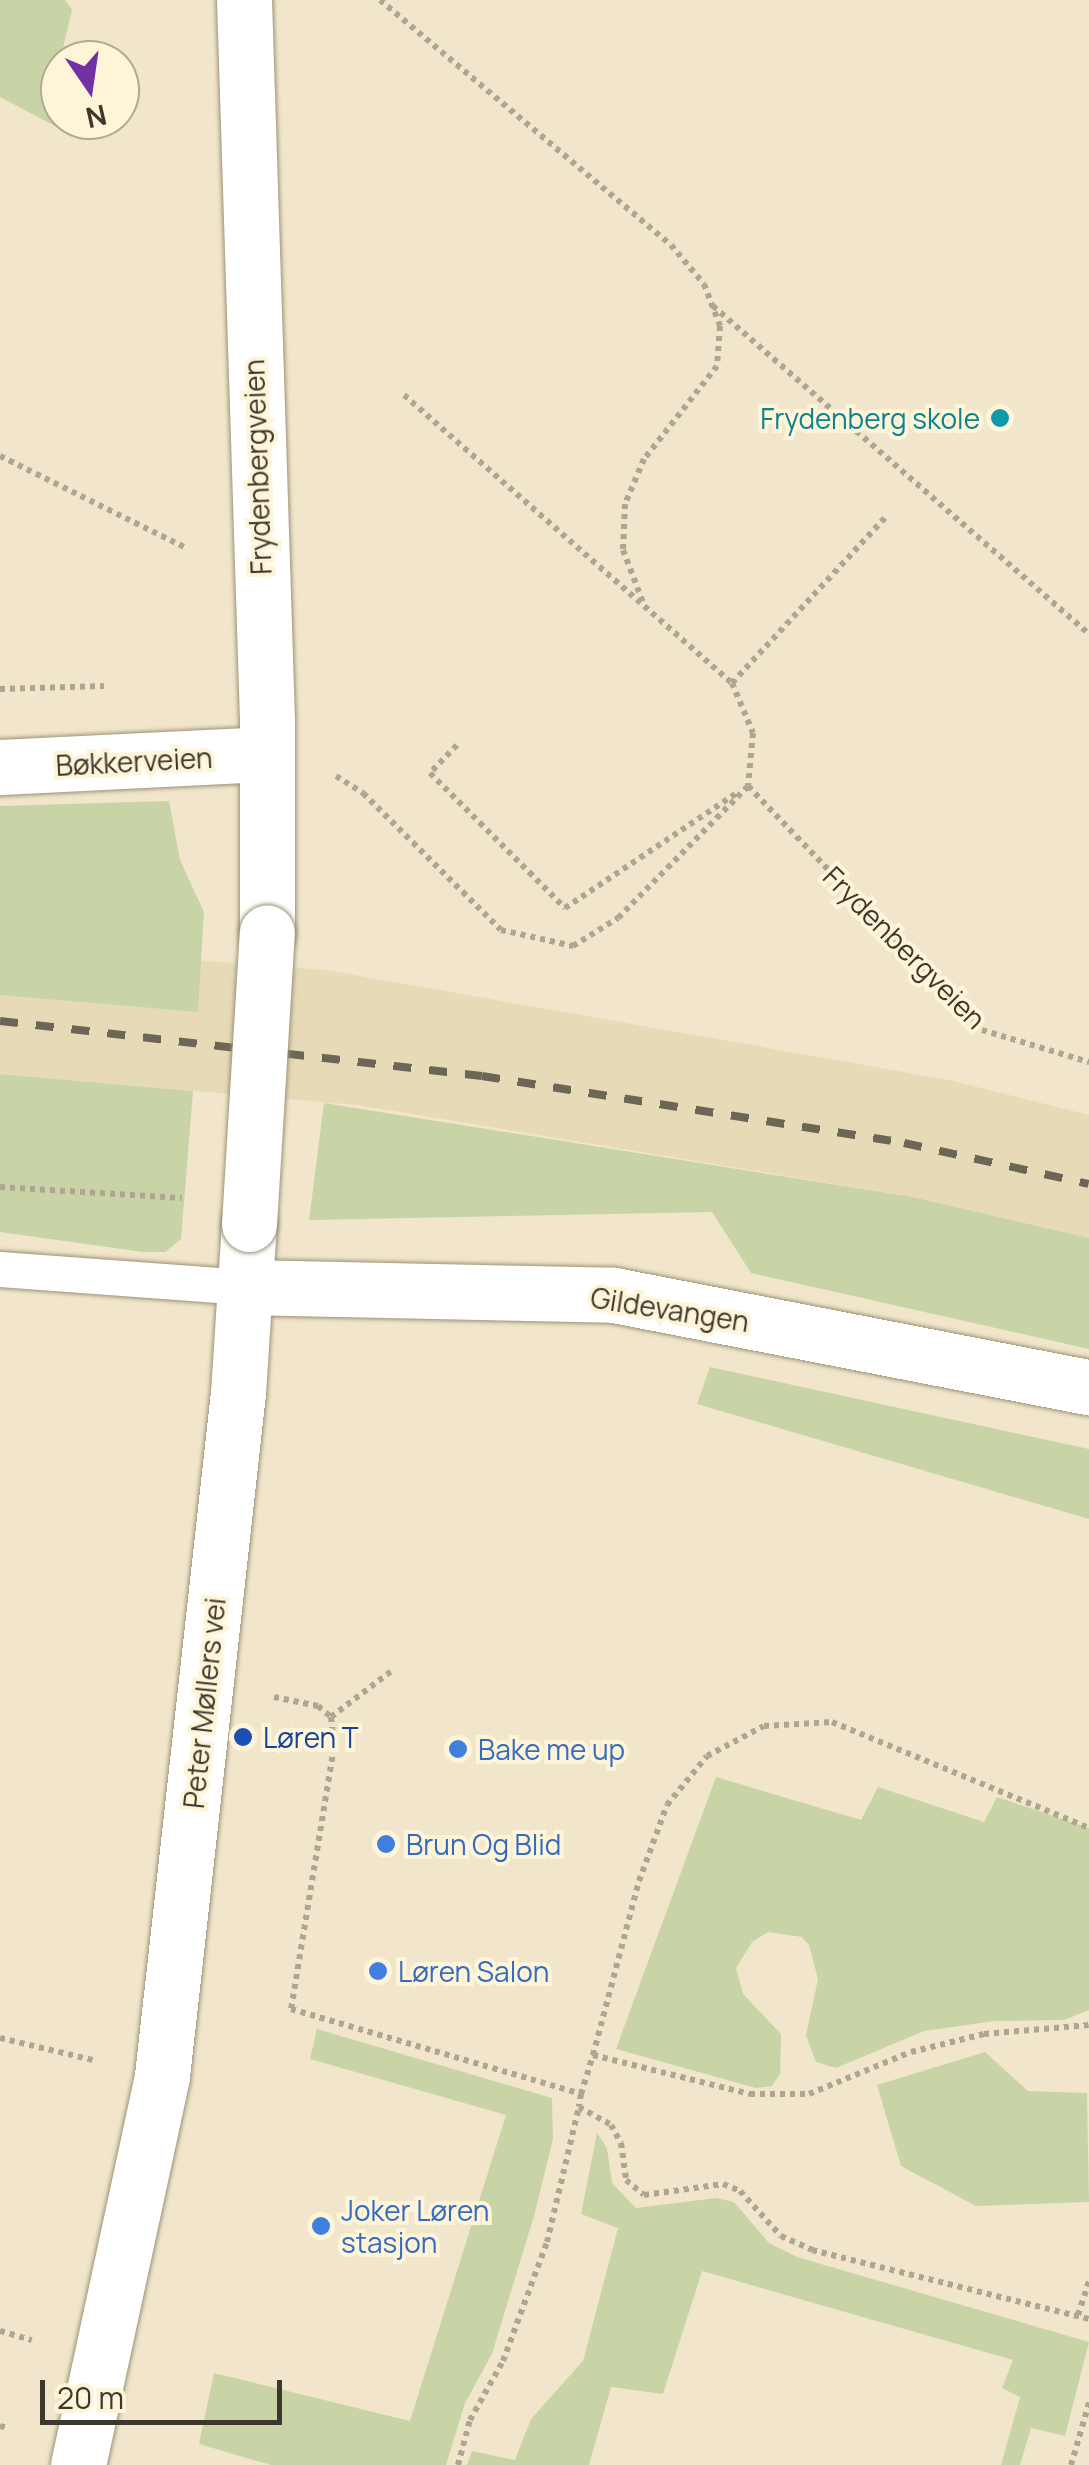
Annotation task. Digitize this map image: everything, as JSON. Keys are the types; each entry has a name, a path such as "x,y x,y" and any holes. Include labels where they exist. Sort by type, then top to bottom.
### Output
{"street":[{"name":"Frydenbergveien","path":"244,0 267,754 266,934"},
{"name":"Bøkkerveien","path":"0,767 267,754"},
{"name":"Peter Møllers vei","path":"78,2465 162,2076 245,1287 266,934"},
{"name":"Gildevangen","path":"245,1287 614,1295 1089,1387"}],"lane":[{"path":"0,1270 245,1287"}],"path":[{"path":"380,0 671,245 704,284 720,326 716,366 644,459 625,504 623,550 645,606"},
{"path":"712,305 1089,634"},
{"path":"323,768 363,793 500,930 573,946 618,918 748,786 753,733 732,682 404,395"},
{"path":"0,456 186,548"},
{"path":"732,682 884,518"},
{"path":"0,689 115,686"},
{"path":"457,744 430,773 566,908 748,786"},
{"name":"Frydenbergveien","path":"748,786 982,1030 1089,1062"},
{"path":"0,1187 198,1199"},
{"path":"331,1717 394,1669"},
{"path":"273,1697 318,1706 331,1717 334,1747 291,2009 581,2094"},
{"path":"458,2465 470,2420 503,2361 547,2242 581,2094 638,1881 667,1805 707,1756 764,1726 832,1722 1089,1828"},
{"path":"592,2055 750,2094 809,2094 911,2052 984,2034 1089,2025"},
{"path":"0,2038 162,2076"},
{"path":"579,2107 611,2124 621,2143 626,2180 644,2195 723,2184 740,2191 781,2236 812,2250 1089,2319"},
{"path":"1078,2315 1089,2282"},
{"path":"0,2330 32,2340"},
{"path":"1072,2465 1089,2403"}],"shaded area":[{"path":"0,946 326,970 949,1080 1089,1115 1089,1238 913,1197 357,1105 0,1074"}],"green space":[{"path":"0,0 65,0 72,10 65,40 40,40 40,118 0,97"},
{"path":"169,801 180,860 204,912 198,1012 0,995 0,806"},
{"path":"0,1074 193,1091 181,1239 165,1252 143,1252 0,1232"},
{"path":"324,1103 913,1197 1089,1238 1089,1349 751,1273 712,1212 309,1220"},
{"path":"710,1367 1089,1449 1089,1519 697,1404"},
{"path":"716,1777 861,1820 878,1787 984,1822 997,1797 1089,1828 1089,2010 1064,2020 995,2021 924,2031 836,2068 816,2062 806,2035 818,1979 809,1945 802,1937 768,1932 752,1942 736,1968 743,1994 781,2034 780,2074 772,2086 756,2088 616,2049"},
{"path":"317,2029 552,2098 553,2139 534,2216 492,2354 465,2403 446,2465 271,2465 199,2444 214,2373 410,2421 506,2115 310,2059"},
{"path":"985,2052 1028,2091 1087,2093 1089,2202 976,2206 901,2166 877,2085"},
{"path":"597,2133 607,2148 612,2183 636,2208 716,2198 734,2202 769,2243 797,2257 1089,2342 1065,2436 1031,2428 1020,2465 1001,2465 1020,2397 1002,2388 1013,2360 702,2271 663,2394 611,2387 589,2465 467,2465 472,2451 515,2460 531,2419 583,2361 618,2228 581,2214"}],"railway":[{"path":"0,1021 482,1076 904,1143 1089,1184"}],"place":[{"name":"Frydenberg skole","path":"1000,418"},
{"name":"Løren T","path":"243,1737"},
{"name":"Bake me up","path":"458,1749"},
{"name":"Brun Og Blid","path":"386,1844"},
{"name":"Løren Salon","path":"378,1971"},
{"name":"Joker Løren stasjon","path":"321,2226"}]}
